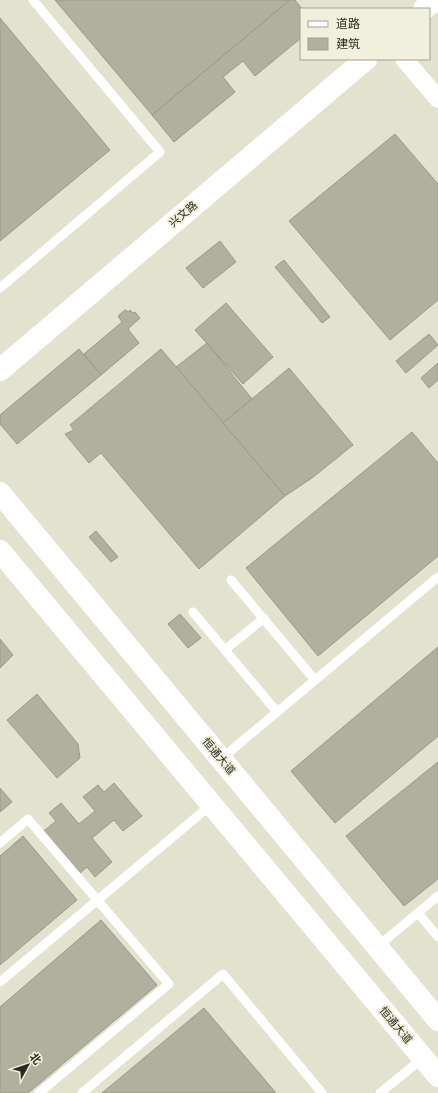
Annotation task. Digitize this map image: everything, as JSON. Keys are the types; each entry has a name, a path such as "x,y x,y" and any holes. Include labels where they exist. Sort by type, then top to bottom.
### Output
{"main road":[{"path":"425,8 435,0"},
{"name":"兴文路","path":"0,370 365,60"},
{"name":"恒通大道","path":"0,493 438,1020"},
{"name":"恒通大道","path":"0,551 438,1076"}],"street":[{"path":"405,60 438,99"}],"lane":[{"path":"0,288 160,152 32,0"},
{"path":"221,760 438,577"},
{"path":"231,580 315,680"},
{"path":"193,612 277,712"},
{"path":"225,650 264,618"},
{"path":"0,982 212,804"},
{"path":"0,843 28,820 168,984 38,1093"},
{"path":"377,946 438,896"},
{"path":"418,912 438,937"},
{"path":"82,1093 223,974 322,1093"},
{"path":"380,1093 422,1058"}],"building":[{"path":"55,0 290,0 152,115"},
{"path":"290,0 295,0 301,8 300,8 300,39 255,76 243,61 223,77 235,92 174,142 152,115"},
{"path":"0,18 110,150 0,241"},
{"path":"395,134 438,184 438,300 390,340 289,221"},
{"path":"220,241 236,262 203,288 186,268"},
{"path":"284,260 330,317 322,323 275,267"},
{"path":"226,303 273,357 243,384 195,330"},
{"path":"125,310 129,312 130,310 133,313 135,312 140,318 128,329 139,343 101,375 84,354 122,322 118,316"},
{"path":"429,334 438,345 406,373 396,361"},
{"path":"207,343 252,399 223,423 176,367"},
{"path":"79,349 101,375 17,444 0,424 0,415"},
{"path":"161,349 285,496 199,569 101,453 89,463 65,434 74,430 70,425"},
{"path":"438,363 438,380 429,388 421,378"},
{"path":"289,368 353,445 312,478 285,496 223,423"},
{"path":"412,432 438,463 438,556 318,656 246,568"},
{"path":"96,531 118,557 111,562 89,537"},
{"path":"180,614 201,638 188,648 168,624"},
{"path":"0,639 13,655 0,668"},
{"path":"438,647 438,736 335,823 291,771"},
{"path":"37,694 78,744 80,758 57,778 7,720"},
{"path":"438,762 438,879 404,906 346,836"},
{"path":"114,783 142,816 123,831 114,820 92,838 112,862 95,877 87,867 80,873 44,831 56,821 49,813 61,803 79,824 95,811 83,797 98,785 104,792"},
{"path":"0,788 12,802 0,812"},
{"path":"23,836 77,900 0,965 0,856"},
{"path":"101,920 157,985 28,1093 0,1093 0,1007"},
{"path":"204,1008 276,1093 102,1093"}]}
